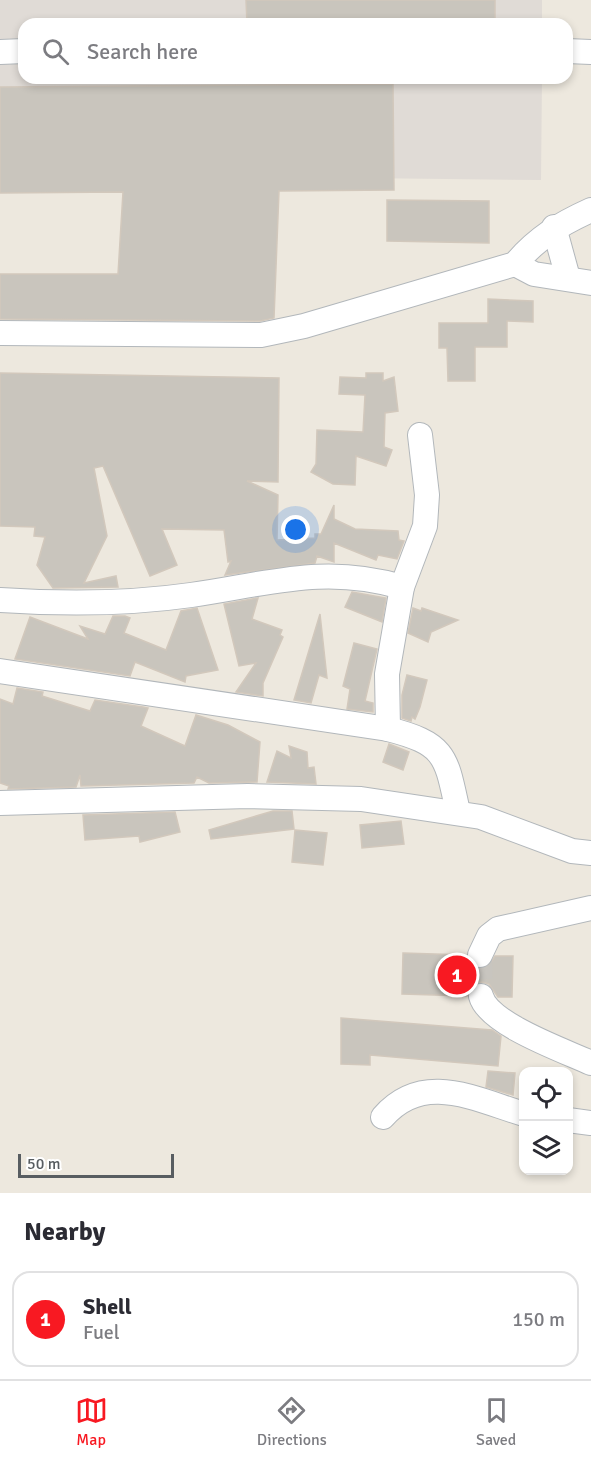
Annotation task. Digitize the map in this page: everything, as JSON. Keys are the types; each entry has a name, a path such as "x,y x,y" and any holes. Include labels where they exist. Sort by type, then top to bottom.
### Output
{"street":[{"path":"0,52 18,51"},
{"path":"573,51 591,51"},
{"path":"0,333 261,335 304,326 515,264 530,246 554,227 591,210"},
{"path":"554,227 579,280"},
{"path":"515,264 534,274 579,280"},
{"path":"388,729 387,674 402,587 425,526 427,495 420,435"},
{"path":"0,600 151,599 190,595 265,581 330,575 364,578 402,587"},
{"path":"0,671 388,729 416,736 430,743 441,754 449,770 458,812"},
{"path":"0,803 328,796 458,812 503,823 572,851 591,853"},
{"path":"480,955 489,936 498,929 591,908"},
{"path":"481,996 489,1010 509,1024 591,1064"},
{"path":"383,1117 404,1097 429,1091 447,1092 519,1113"},
{"path":"573,1121 591,1123"}],"shaded area":[{"path":"0,0 542,0 542,18 18,18 18,84 542,84 541,180 0,174"}],"building":[{"path":"246,0 495,0 495,18 247,18"},
{"path":"393,84 394,190 279,191 274,318 260,321 0,319 0,274 118,274 123,192 0,193 0,87"},
{"path":"387,200 489,201 489,243 387,241"},
{"path":"488,299 533,301 533,322 507,321 507,347 475,347 475,381 448,381 447,348 439,348 439,323 488,323"},
{"path":"0,373 279,378 278,482 247,481 278,495 277,540 315,538 315,534 321,534 334,505 334,519 355,529 398,531 399,540 404,541 397,559 378,555 376,560 334,543 334,562 317,556 315,563 225,575 231,561 228,562 224,530 162,529 177,565 150,576 103,466 94,468 107,536 84,583 116,576 118,587 53,588 37,565 45,537 34,536 35,527 0,526"},
{"path":"366,373 383,373 383,381 394,377 398,411 385,413 384,447 392,450 386,466 356,456 355,485 333,484 311,472 316,464 317,430 363,432 365,395 339,394 340,377 366,378"},
{"path":"352,592 386,598 382,622 345,607"},
{"path":"258,598 252,619 282,630 280,635 283,637 263,683 263,696 236,692 256,663 239,666 224,604"},
{"path":"197,608 218,670 186,676 185,682 135,662 130,676 15,659 30,617 88,639 80,626 105,634 113,616 125,616 130,618 124,633 166,650 181,611"},
{"path":"413,608 421,611 422,608 458,620 431,632 428,642 408,633"},
{"path":"320,614 327,678 319,675 311,703 294,700"},
{"path":"354,643 377,649 365,701 373,703 373,712 347,709 350,689 343,686"},
{"path":"407,675 427,680 420,707 415,719 412,717 411,721 402,718 402,695"},
{"path":"17,688 43,692 42,696 90,711 95,700 148,708 141,726 185,746 196,715 228,725 260,742 257,782 209,783 197,777 194,783 81,786 80,775 76,787 8,789 9,786 0,783 0,699 13,704"},
{"path":"389,744 409,752 403,770 383,762"},
{"path":"289,746 307,752 308,768 314,767 316,784 267,782 277,751 291,758"},
{"path":"273,811 292,811 294,829 211,839 209,830"},
{"path":"175,812 180,832 140,842 139,836 85,840 83,815"},
{"path":"401,821 404,844 362,848 360,825"},
{"path":"295,830 327,833 323,865 292,862"},
{"path":"403,953 466,955 469,964 481,969 489,966 495,956 513,956 512,997 498,997 489,984 482,982 474,984 467,996 402,994"},
{"path":"341,1018 492,1030 501,1036 498,1066 370,1055 370,1065 341,1064"},
{"path":"488,1071 515,1073 513,1095 486,1087"}],"tunnel":[{"path":"480,955 481,996"}],"place":[{"name":"Shell","path":"457,975"}]}
